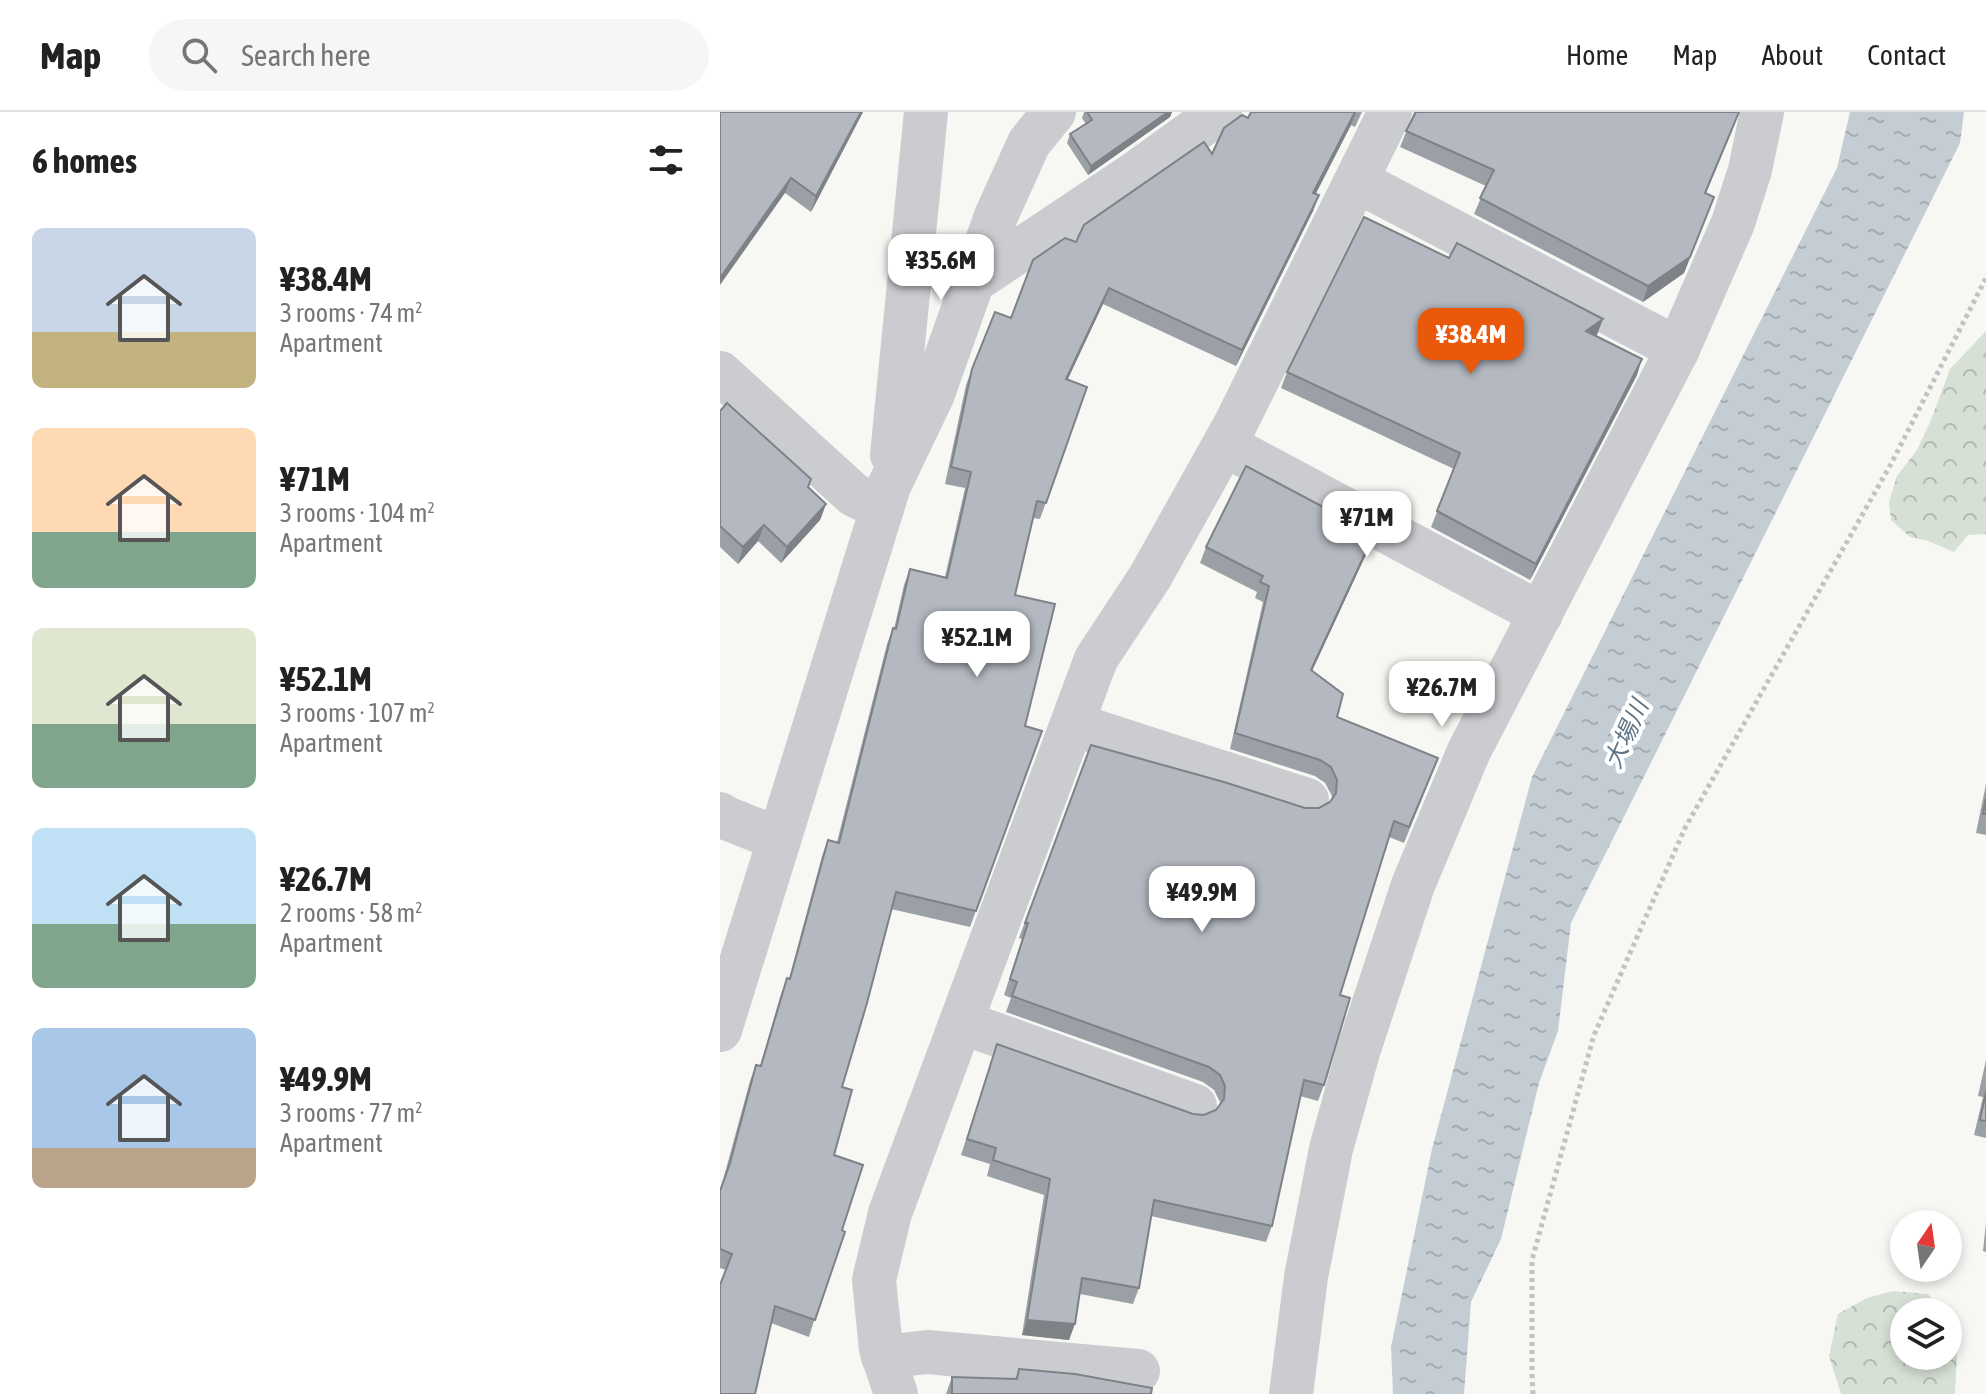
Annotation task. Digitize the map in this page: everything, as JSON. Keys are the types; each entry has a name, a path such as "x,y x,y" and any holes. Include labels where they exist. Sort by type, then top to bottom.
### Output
{"street":[{"path":"886,497 926,112"},
{"path":"720,1030 886,497 933,394 996,216 1029,143 1054,112"},
{"path":"974,281 1134,174 1220,112"},
{"path":"1138,1371 927,1352 890,1375 874,1280 890,1213 1096,659 1150,577 1225,445 1390,112"},
{"path":"1291,1394 1306,1277 1331,1149 1358,1052 1413,885 1469,751 1678,349 1733,223 1750,170 1762,112"},
{"path":"1357,181 1678,349"},
{"path":"720,373 854,495 886,497"},
{"path":"1225,445 1541,614"},
{"path":"1072,724 1307,800"},
{"path":"720,814 779,839"},
{"path":"961,1022 1195,1106"}],"path":[{"path":"1533,1394 1532,1260 1594,1035 1685,828 1891,464 1986,278"}],"green space":[{"path":"1986,331 1986,534 1968,535 1954,552 1910,537 1891,520 1889,502 1897,476 1917,450 1931,420 1950,369"},
{"path":"1893,1291 1928,1294 1931,1298 1890,1298 1890,1370 1956,1370 1955,1394 1841,1394 1829,1356 1838,1314 1867,1298"}],"water":[{"name":"大場川","path":"1850,112 1964,112 1960,143 1571,923 1558,1031 1539,1083 1501,1239 1471,1302 1464,1394 1393,1394 1391,1347 1432,1149 1532,777 1837,168"}],"building":[{"path":"720,112 861,112 816,196 791,178 720,278"},
{"path":"1087,112 1168,112 1091,166 1070,134 1092,120"},
{"path":"1251,112 1355,112 1313,193 1319,195 1242,350 1109,288 1066,379 1087,387 1046,503 1037,501 1015,595 1055,604 1025,726 1042,731 976,911 896,892 842,1087 852,1090 834,1155 863,1165 842,1230 845,1232 815,1320 775,1306 755,1394 720,1394 720,1285 732,1254 720,1249 720,1191 756,1065 761,1066 787,978 790,979 828,840 839,843 910,569 947,578 971,472 951,467 972,369 995,312 1011,318 1033,260 1065,238 1076,242 1084,225 1204,142 1212,154 1224,128 1242,115 1248,118"},
{"path":"1416,112 1739,112 1705,193 1714,197 1690,257 1648,286 1480,198 1494,170 1406,131"},
{"path":"1364,217 1449,258 1457,243 1603,319 1586,331 1642,359 1536,564 1437,511 1460,453 1287,372"},
{"path":"727,403 811,479 808,487 826,504 787,547 764,525 743,547 720,526 720,411"},
{"path":"1246,466 1374,534 1311,670 1343,694 1337,717 1438,758 1409,827 1394,821 1340,995 1350,998 1324,1085 1304,1080 1272,1226 1154,1200 1139,1288 1082,1278 1075,1324 1027,1320 1050,1179 993,1160 996,1148 967,1139 997,1044 1193,1114 1204,1115 1216,1110 1224,1099 1225,1086 1220,1075 1209,1067 1012,996 1017,982 1010,979 1028,923 1025,923 1091,745 1305,808 1319,808 1330,802 1336,793 1337,780 1331,767 1320,760 1235,733 1269,586 1260,582 1263,576 1206,547"},
{"path":"1986,1092 1986,1121 1980,1120"},
{"path":"1019,1369 1075,1374 1152,1388 1151,1394 952,1394 952,1377 1017,1379"}]}
